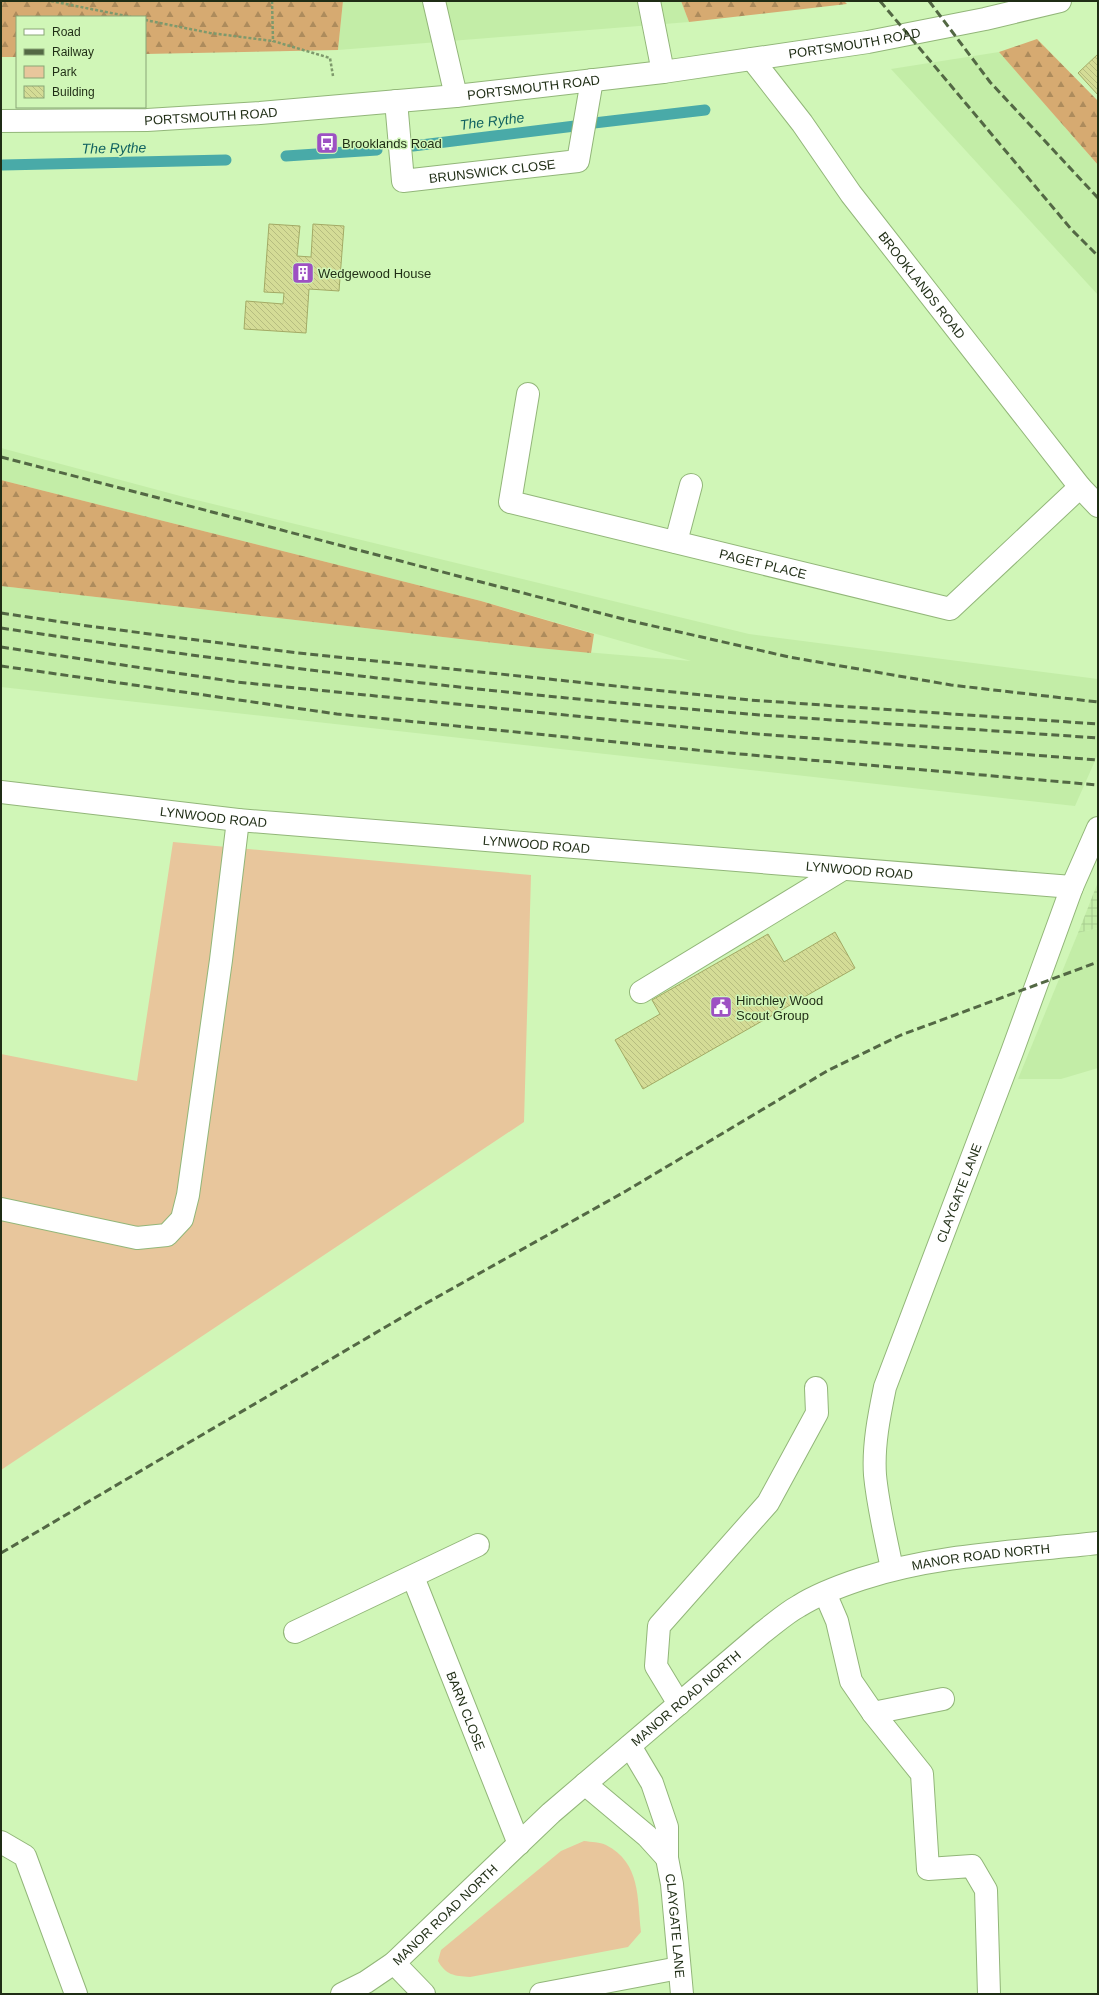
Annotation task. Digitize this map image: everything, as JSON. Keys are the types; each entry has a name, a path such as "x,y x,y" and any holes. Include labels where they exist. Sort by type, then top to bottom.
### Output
{"street":[{"path":"434,1 456,96"},
{"path":"649,1 663,72"},
{"name":"PORTSMOUTH ROAD","path":"1,121 146,120 260,113 456,96 663,72 868,42 985,19 1060,1"},
{"name":"BROOKLANDS ROAD","path":"752,59 802,123 856,200 1080,487 1098,506"},
{"name":"BRUNSWICK CLOSE","path":"396,101 403,181 578,161 592,80"},
{"name":"PAGET PLACE","path":"528,394 510,502 950,609 1080,487"},
{"path":"676,542 691,484"},
{"name":"LYNWOOD ROAD","path":"1,792 238,820 1072,887"},
{"path":"1,1209 136,1238 167,1235 182,1219 188,1195 220,968 238,820"},
{"name":"CLAYGATE LANE","path":"892,1569 882,1520 875,1474 877,1423 885,1387 1012,1052 1072,887 1098,828"},
{"path":"641,992 842,869"},
{"path":"679,1704 656,1666 659,1626 768,1503 817,1413 816,1388"},
{"name":"MANOR ROAD NORTH","path":"342,1994 366,1982 394,1963 519,1844 585,1784 762,1633 799,1606 836,1588 892,1569 941,1559 1001,1551 1098,1543"},
{"path":"295,1632 413,1577 478,1544"},
{"name":"BARN CLOSE","path":"413,1577 519,1844"},
{"path":"825,1593 837,1621 851,1682 873,1713 922,1774 928,1869 972,1866 986,1890 990,1994"},
{"path":"873,1713 943,1700"},
{"name":"CLAYGATE LANE","path":"630,1746 652,1783 667,1827 667,1858 672,1884 682,1994"},
{"name":"CLAYGATE LANE","path":"585,1784 647,1836 667,1858"},
{"path":"1,1842 25,1856 76,1994"},
{"path":"394,1963 424,1994"},
{"path":"541,1994 680,1968"}],"path":[{"path":"51,1 126,16"},
{"path":"272,1 273,41"},
{"path":"146,20 210,33 273,41 330,58 337,106"}],"shaded area":[{"path":"343,1 681,1 689,22 338,50"},
{"path":"999,52 1098,165 1098,295 891,69"},
{"path":"1,448 184,497 749,634 1098,679 1098,754 1075,806 1,687 1,586 538,648 691,661 481,601 1,480"},
{"path":"1098,882 1098,928 1078,933"},
{"path":"1098,928 1098,1068 1061,1079 1018,1079 1078,933"}],"green space":[{"path":"1,1 343,1 338,50 146,54 146,16 16,16 16,57 1,57"},
{"path":"681,1 844,1 847,4 689,22"},
{"path":"1037,39 1098,101 1098,165 999,52"},
{"path":"1,480 481,601 594,634 591,653 1,586"},
{"path":"173,842 531,875 524,1122 1,1470 1,1054 137,1081"},
{"path":"584,1841 606,1845 626,1861 631,1871 637,1894 641,1932 628,1947 470,1977 451,1974 441,1966 438,1961 441,1950 561,1851"}],"building":[{"path":"1098,54 1098,95 1078,73"},
{"name":"Wedgewood House","path":"269,224 300,226 297,256 311,257 313,224 344,226 339,291 309,289 306,333 244,329 246,301 283,304 284,293 264,292"},
{"name":"Hinchley Wood Scout Group","path":"835,932 855,968 643,1089 615,1040 660,1014 652,1000 768,934 784,962"}],"waterway":[{"name":"The Rythe","path":"594,123 705,110"},
{"name":"The Rythe","path":"413,146 575,126"},
{"name":"The Rythe","path":"286,156 377,150"},
{"name":"The Rythe","path":"3,165 226,160"}],"railway":[{"path":"880,1 1071,229 1098,256"},
{"path":"929,1 990,82 1098,198"},
{"path":"1,457 627,620 789,657 951,685 1098,702"},
{"path":"1,613 88,626 298,653 750,700 1098,724"},
{"path":"1,628 190,655 475,689 761,715 1098,738"},
{"path":"1,647 237,682 744,733 1098,760"},
{"path":"1,666 337,714 706,751 1098,785"},
{"path":"1,1553 423,1305 626,1191 827,1071 901,1035 1098,962"}],"place":[{"name":"Brooklands Road","path":"327,143"},
{"name":"Wedgewood House","path":"303,273"},
{"name":"Hinchley Wood Scout Group","path":"721,1007"}]}
